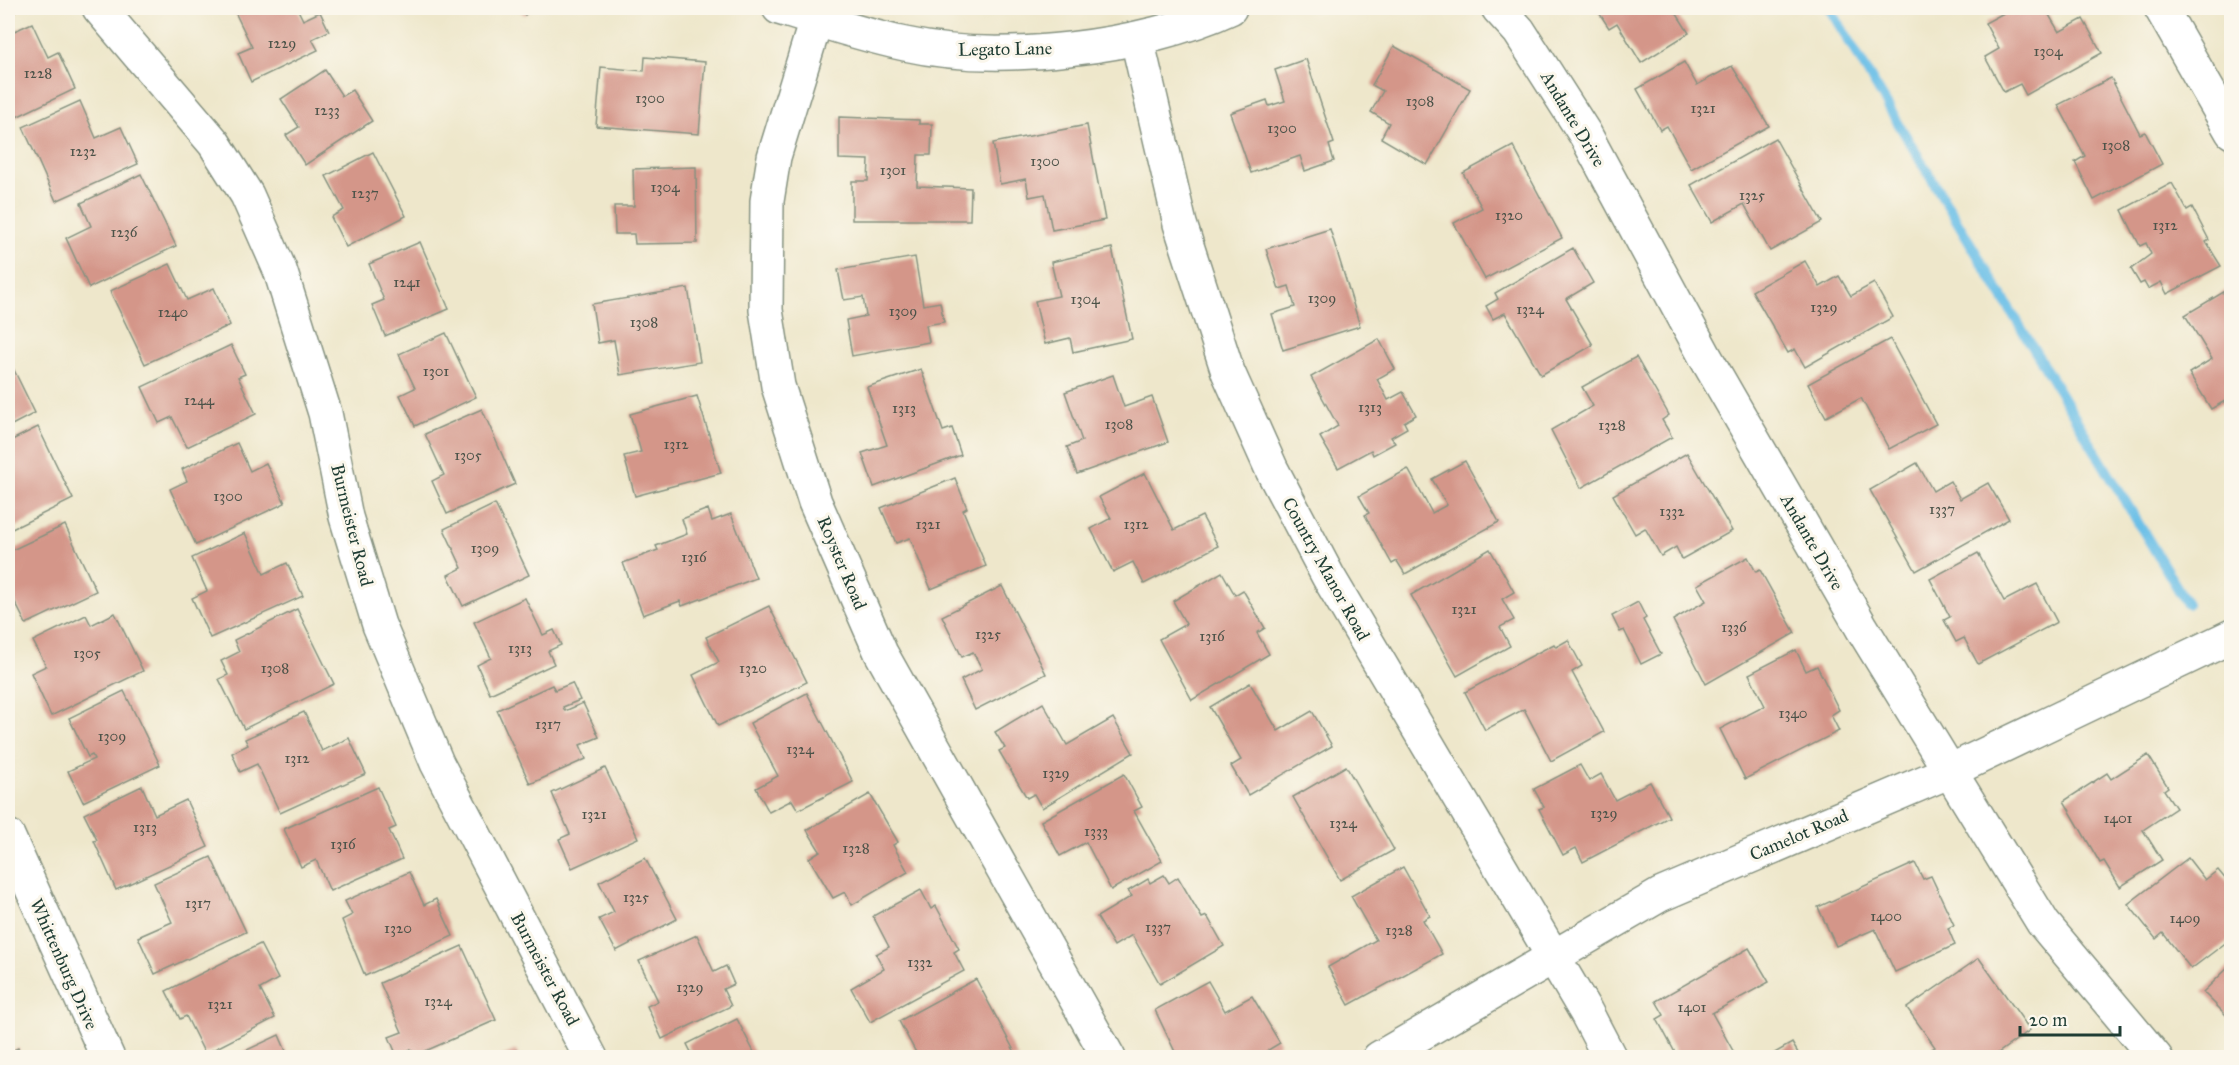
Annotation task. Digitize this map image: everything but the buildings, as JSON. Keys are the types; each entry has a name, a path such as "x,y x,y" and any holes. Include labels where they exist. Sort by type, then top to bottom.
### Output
{"street":[{"name":"Burmeister Road","path":"99,8 214,143 247,195 280,270 325,413 346,517 379,625 437,763 591,1058"},
{"name":"Legato Lane","path":"778,8 906,45 962,52 1033,51 1137,39 1230,8"},
{"name":"Andante Drive","path":"1498,8 1519,31 1585,134 1706,358 1948,772 2043,923 2156,1058"},
{"path":"2161,8 2232,132"},
{"name":"Royster Road","path":"816,20 774,157 767,201 766,310 778,386 815,502 880,653 1109,1058"},
{"name":"Country Manor Road","path":"1137,39 1180,224 1228,372 1272,470 1328,576 1553,956 1610,1058"},
{"name":"Camelot Road","path":"1378,1058 1660,895 1948,772 2232,636"},
{"name":"Whittenburg Drive","path":"8,836 108,1058"}],"waterway":[{"path":"1829,8 2187,604"}]}
